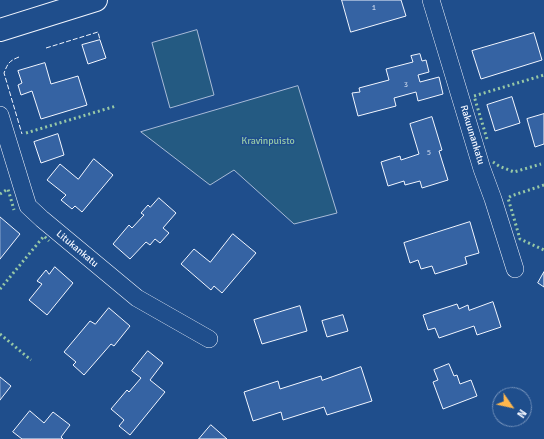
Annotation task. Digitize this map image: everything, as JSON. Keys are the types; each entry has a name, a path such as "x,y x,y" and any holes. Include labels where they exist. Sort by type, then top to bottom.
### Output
{"street":[{"path":"0,30 96,0"},
{"name":"Rakuunankatu","path":"431,0 482,169 515,268"},
{"name":"Litukankatu","path":"0,115 28,206 137,298 209,339"}],"green space":[{"path":"197,30 214,95 170,108 152,43"},
{"name":"Kravinpuisto","path":"298,86 337,213 294,224 234,170 210,185 141,132"}],"building":[{"path":"342,0 401,0 406,16 351,32"},
{"path":"534,33 542,60 481,79 472,51"},
{"path":"100,40 106,58 88,64 82,45"},
{"path":"420,54 422,61 426,60 429,72 418,75 420,82 439,77 443,94 418,101 416,92 394,98 396,106 358,116 352,93 360,92 359,88 389,80 386,69 413,62 411,56"},
{"path":"45,63 51,84 78,76 87,105 41,119 32,91 21,95 18,85 22,83 18,71"},
{"path":"512,97 520,123 495,131 487,105"},
{"path":"544,114 544,144 535,147 527,119"},
{"path":"432,117 442,150 439,151 448,180 422,188 420,181 405,185 404,181 388,186 381,162 400,156 401,160 419,154 410,124"},
{"path":"58,134 64,155 41,163 34,142"},
{"path":"94,159 113,175 82,212 75,206 72,209 61,200 66,195 47,180 60,164 78,179"},
{"path":"159,198 176,213 163,228 169,233 160,243 155,239 150,245 146,242 130,259 113,244 129,225 132,228 144,215 141,213 148,205 150,207"},
{"path":"0,217 20,234 0,259"},
{"path":"470,222 479,253 465,257 467,264 435,274 432,266 421,269 418,260 410,263 404,243"},
{"path":"233,234 256,253 222,293 214,286 211,290 181,264 194,249 210,262"},
{"path":"55,267 73,283 47,315 29,300 42,284 37,281 46,270 49,274"},
{"path":"544,272 544,287 538,283"},
{"path":"493,302 501,327 477,335 474,326 439,338 435,328 428,330 423,315 457,304 459,309 468,305 469,310"},
{"path":"300,306 307,331 262,344 254,320"},
{"path":"109,308 130,326 114,346 111,344 84,375 73,365 76,362 64,352 90,321 95,324"},
{"path":"343,315 348,331 327,337 322,321"},
{"path":"148,351 163,363 150,380 165,392 130,435 119,426 124,420 111,409 127,390 129,392 141,378 132,371"},
{"path":"449,364 454,376 457,375 460,384 471,380 477,396 443,409 433,382 438,380 434,370"},
{"path":"361,367 372,401 327,415 324,407 283,420 281,412 253,421 244,392 278,381 280,389 321,376 322,380"},
{"path":"0,377 11,386 0,400"},
{"path":"30,411 44,423 53,412 70,425 61,437 63,439 22,439 13,432"},
{"path":"211,425 227,439 199,439"}],"hedge":[{"path":"487,139 474,96 544,75"},
{"path":"26,133 116,106"},
{"path":"493,162 514,172 541,164"},
{"path":"544,185 508,198 520,239 544,250"},
{"path":"0,194 8,189 14,210"},
{"path":"0,289 44,236 49,241"},
{"path":"0,334 31,360"}],"fence":[{"path":"46,48 98,32 100,40"},
{"path":"19,57 9,63 4,73 22,134"}]}
